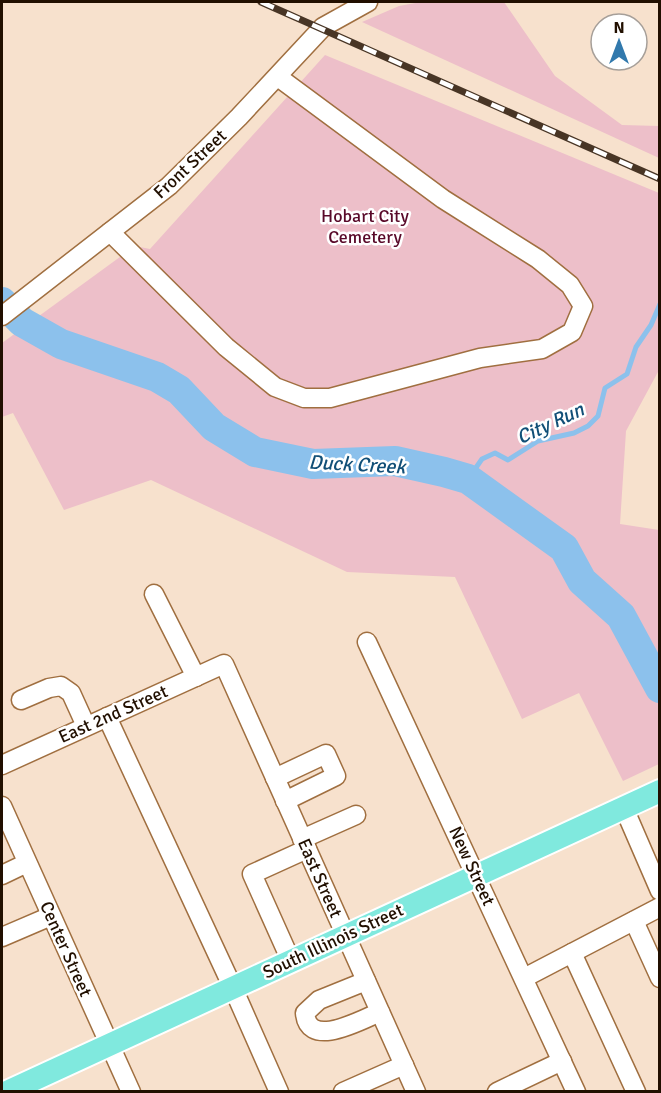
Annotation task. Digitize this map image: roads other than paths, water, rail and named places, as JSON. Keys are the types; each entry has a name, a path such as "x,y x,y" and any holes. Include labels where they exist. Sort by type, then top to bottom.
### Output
{"main road":[{"name":"South Illinois Street","path":"13,1090 660,791"}],"street":[{"name":"Front Street","path":"2,316 169,186 278,77 323,27 368,2"},
{"path":"110,232 226,347 275,387 304,398 330,398 480,358 542,349 572,332 583,306 570,285 538,259 443,199 278,77"},
{"path":"154,594 196,677"},
{"name":"New Street","path":"367,642 576,1092"},
{"name":"East 2nd Street","path":"2,765 224,664"},
{"name":"East Street","path":"224,664 416,1092"},
{"path":"21,700 49,688 62,686 70,693 86,726"},
{"path":"107,717 279,1092"},
{"path":"275,778 326,754 336,776 285,801"},
{"path":"624,808 660,891"},
{"name":"Center Street","path":"3,811 131,1092"},
{"path":"291,961 252,874 356,815"},
{"path":"2,874 27,863"},
{"path":"524,978 660,907"},
{"path":"2,937 51,916"},
{"path":"634,921 660,978"},
{"path":"572,953 632,1078 636,1092"},
{"path":"366,981 319,1000 305,1013 306,1021 310,1027 328,1031 339,1029 380,1012"},
{"path":"497,1092 562,1062"},
{"path":"343,1092 404,1065"}],"waterway":[{"name":"Duck Creek","path":"2,302 22,322 61,344 157,377 179,390 214,427 255,452 313,464 395,461 468,479 564,548 582,581 621,616 660,688"},
{"name":"City Run","path":"468,479 482,459 495,453 508,460 538,441 574,433 588,426 598,416 605,388 627,374 636,347 651,325 660,304"}],"railway":[{"path":"261,2 660,179"}],"park label":[{"name":"Hobart City Cemetery","path":"365,226"}]}
